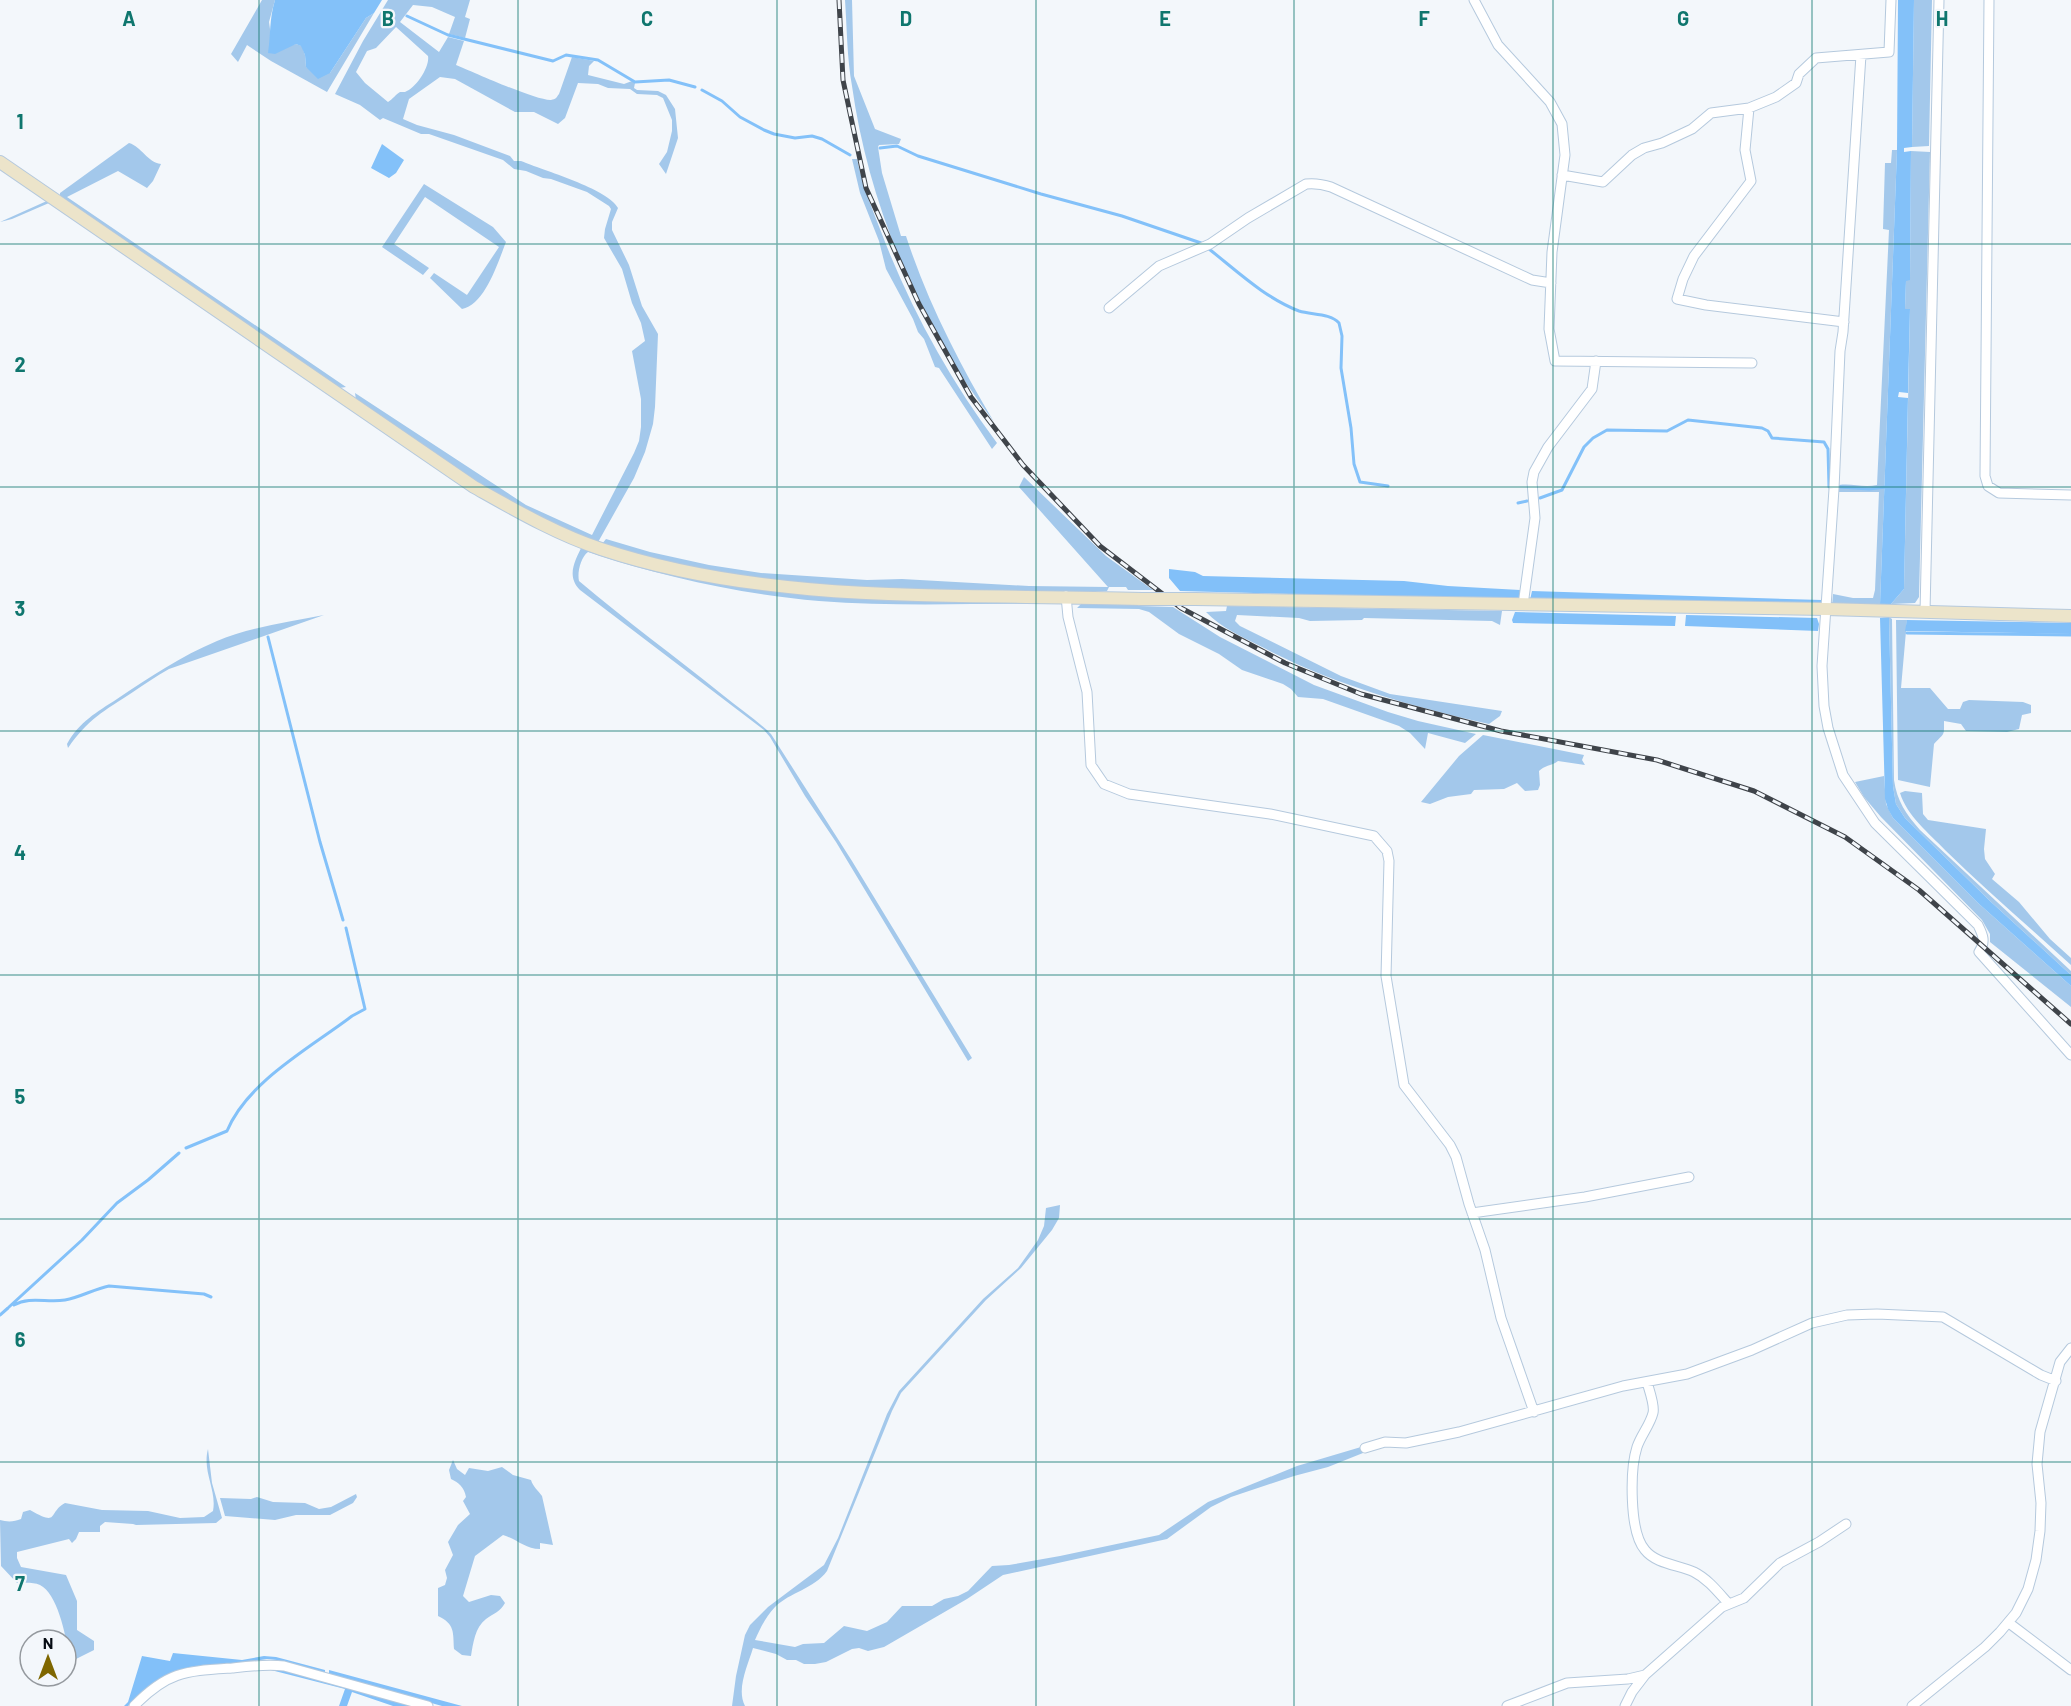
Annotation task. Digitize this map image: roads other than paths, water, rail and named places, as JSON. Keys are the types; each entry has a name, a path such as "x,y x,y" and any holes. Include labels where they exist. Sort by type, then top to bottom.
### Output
{"main road":[{"path":"0,162 474,487 546,526 598,548 690,572 784,588 920,594 1826,609 2071,616"}],"street":[{"path":"1474,0 1498,45 1550,102 1562,124 1565,155 1552,252 1549,329 1555,361 1752,363"},
{"path":"1562,175 1603,182 1632,155 1644,148 1662,144 1692,129 1711,113 1749,108 1776,97 1796,83 1799,74 1816,58 1890,52 1891,0"},
{"path":"1925,612 1939,0"},
{"path":"1989,0 1984,476 1988,486 1999,493 2071,495"},
{"path":"1861,55 1844,322 1840,351 1834,489 1822,666 1824,706 1833,747 1843,775 1875,823 1978,925 1984,938 1979,951 2071,1055"},
{"path":"1749,108 1745,150 1751,181 1694,256 1677,299 1706,305 1844,322"},
{"path":"1109,308 1159,266 1201,249 1248,218 1306,184 1312,183 1331,187 1532,280 1551,283"},
{"path":"1523,605 1535,518 1532,482 1534,472 1548,447 1592,388 1596,361"},
{"path":"1066,596 1068,617 1087,692 1091,765 1104,784 1130,794 1270,814 1357,831 1374,836 1387,851 1389,861 1386,976 1404,1085 1450,1145 1456,1157 1485,1250 1501,1318 1534,1412"},
{"path":"1472,1213 1585,1197 1689,1177"},
{"path":"1365,1448 1384,1442 1406,1443 1459,1432 1623,1386 1687,1374 1828,1318 1867,1314 1943,1317 2041,1375 2056,1381"},
{"path":"1912,1706 1985,1647 2009,1623 2028,1589 2036,1560 2041,1503 2037,1472 2040,1432 2060,1362 2071,1348"},
{"path":"1647,1382 1653,1412 1636,1449 1633,1472 1633,1497 1638,1539 1643,1549 1651,1557 1697,1574 1728,1603"},
{"path":"1625,1706 1645,1675 1722,1606 1744,1598 1780,1563 1820,1542 1846,1524"},
{"path":"2009,1623 2071,1670"},
{"path":"134,1706 158,1684 184,1672 268,1664 284,1666 428,1706"},
{"path":"1507,1706 1546,1689 1567,1683 1628,1679 1645,1675"}],"waterway":[{"path":"407,16 448,35 553,61 566,55 598,60 635,82 669,80 695,87"},
{"path":"702,90 722,101 740,117 764,130 795,138 812,136 850,155"},
{"path":"880,148 897,146 918,156 1122,216 1201,243"},
{"path":"1209,249 1252,283 1287,306 1299,311 1326,316 1339,323 1342,336 1341,368 1351,428 1354,464 1360,482 1388,486"},
{"path":"1540,498 1562,490 1584,447 1593,438 1607,430 1667,431 1688,420 1762,428 1768,431 1772,438 1824,442 1828,449 1829,487"},
{"path":"1840,487 1869,489 1886,487"},
{"path":"1518,503 1527,501"},
{"path":"1907,633 2071,635"},
{"path":"268,637 320,842 343,920"},
{"path":"186,1148 227,1131 249,1096 265,1081 300,1053 365,1009 346,928"},
{"path":"9,1307 82,1240 117,1203 179,1153"},
{"path":"14,1305 32,1300 65,1300 109,1286 204,1294 211,1297"},
{"path":"0,1315 8,1308"}],"railway":[{"path":"839,0 843,80 866,188 919,304 971,397 1023,465 1100,546 1181,608 1285,663 1361,694 1501,731 1657,760 1754,791 1845,837 1919,890 2071,1024"}]}
